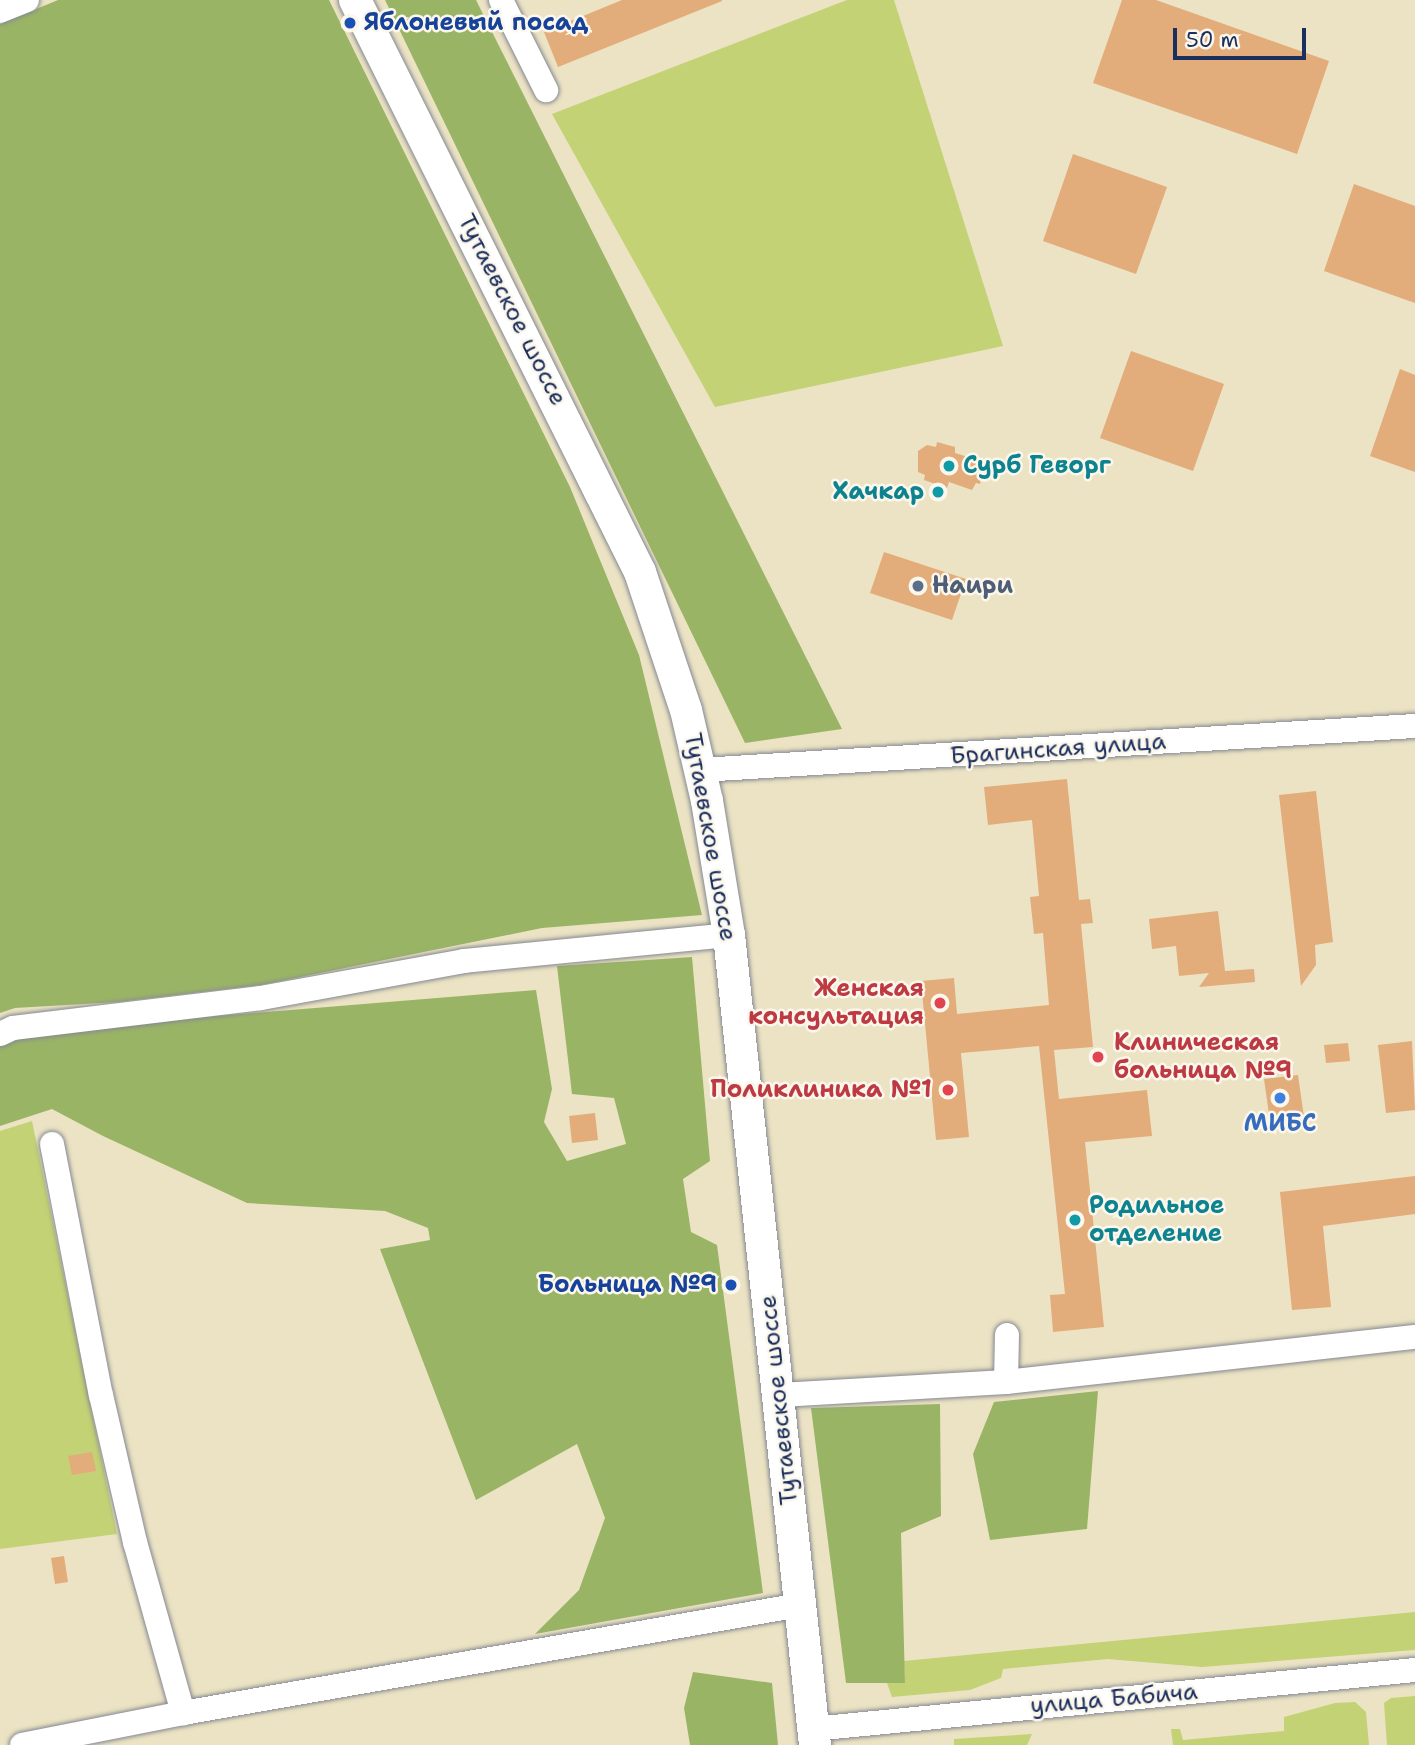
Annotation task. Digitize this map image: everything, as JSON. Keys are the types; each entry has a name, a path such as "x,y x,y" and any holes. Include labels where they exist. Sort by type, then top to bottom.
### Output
{"main road":[{"name":"Тутаевское шоссе","path":"355,0 640,572 687,710 701,770 729,935 814,1737"}],"street":[{"path":"0,11 27,0"},
{"path":"501,0 546,90"},
{"name":"Брагинская улица","path":"701,770 1415,726"},
{"path":"0,1034 13,1028 261,998 464,961 729,935"},
{"path":"52,1144 107,1422 135,1542 183,1713"},
{"path":"1006,1381 1007,1335"},
{"path":"779,1395 1006,1381 1415,1337"},
{"path":"22,1745 183,1713 800,1605"},
{"name":"улица Бабича","path":"814,1737 1415,1670"}],"green space":[{"path":"58,0 329,0 570,487 639,655 702,915 542,928 261,985 118,1002 15,1008 0,1013 0,24"},
{"path":"385,0 476,0 842,729 745,743"},
{"path":"847,0 894,0 1003,346 715,407 552,114"},
{"path":"692,957 710,1161 683,1179 691,1232 717,1245 763,1593 535,1634 579,1590 605,1518 577,1444 476,1500 380,1249 430,1240 428,1228 385,1211 247,1203 103,1136 52,1109 0,1126 0,1043 83,1027 536,990 552,1089 544,1122 567,1161 626,1144 614,1098 572,1094 557,966"},
{"path":"32,1121 117,1534 0,1549 0,1131"},
{"path":"1098,1391 1087,1529 990,1540 973,1454 994,1402"},
{"path":"940,1404 941,1516 901,1533 905,1683 846,1683 811,1408"},
{"path":"1415,1612 1415,1650 1202,1667 1108,1659 1003,1669 1001,1678 970,1690 892,1697 887,1683 905,1683 904,1661"},
{"path":"693,1672 772,1683 778,1745 690,1745 684,1708"},
{"path":"1415,1696 1415,1745 1387,1745 1384,1703 1391,1698"},
{"path":"1355,1702 1366,1712 1369,1745 1173,1745 1171,1729 1180,1729 1183,1740 1284,1731 1284,1717 1335,1703"},
{"path":"1032,1734 1027,1745 954,1745 954,1739"}],"building":[{"path":"622,0 722,1 558,67 544,32"},
{"path":"1122,0 1156,0 1329,61 1297,154 1093,83"},
{"path":"1073,154 1167,187 1136,274 1043,241"},
{"path":"1354,184 1415,206 1415,303 1324,271"},
{"path":"1131,351 1224,384 1193,471 1100,438"},
{"path":"1400,369 1415,375 1415,472 1370,456"},
{"name":"Сурб Геворг","path":"937,442 955,447 955,453 981,461 979,468 984,469 980,484 976,483 972,490 949,482 947,488 924,480 925,475 918,472 918,451 927,445 936,447"},
{"name":"Наири","path":"884,552 966,579 952,620 870,593"},
{"path":"1067,779 1079,900 1090,899 1093,923 1081,924 1093,1047 1054,1050 1059,1099 1147,1090 1152,1136 1085,1142 1104,1327 1053,1332 1050,1295 1065,1294 1039,1046 961,1053 969,1137 936,1140 921,981 954,978 957,1014 1049,1005 1043,933 1034,934 1030,897 1039,896 1032,820 988,825 984,787"},
{"path":"1316,791 1333,942 1315,945 1316,965 1301,986 1279,795"},
{"path":"1218,911 1225,971 1254,969 1255,982 1199,987 1209,973 1179,976 1176,946 1152,949 1149,919"},
{"path":"1412,1041 1415,1110 1386,1113 1378,1045"},
{"path":"1348,1043 1350,1061 1326,1063 1324,1045"},
{"path":"1298,1075 1305,1124 1271,1128 1264,1079"},
{"path":"595,1113 598,1140 572,1143 569,1116"},
{"path":"1415,1176 1415,1214 1323,1226 1331,1307 1292,1310 1280,1192"},
{"path":"92,1452 96,1471 72,1475 68,1456"},
{"path":"64,1556 68,1582 55,1584 51,1558"}],"place":[{"name":"Яблоневый посад","path":"350,23"},
{"name":"Сурб Геворг","path":"949,466"},
{"name":"Хачкар","path":"938,492"},
{"name":"Наири","path":"918,586"},
{"name":"Женская консультация","path":"940,1003"},
{"name":"Клиническая больница №9","path":"1098,1057"},
{"name":"Поликлиника №1","path":"948,1090"},
{"name":"МИБС","path":"1280,1098"},
{"name":"Родильное отделение","path":"1075,1220"},
{"name":"Больница №9","path":"731,1285"}]}
